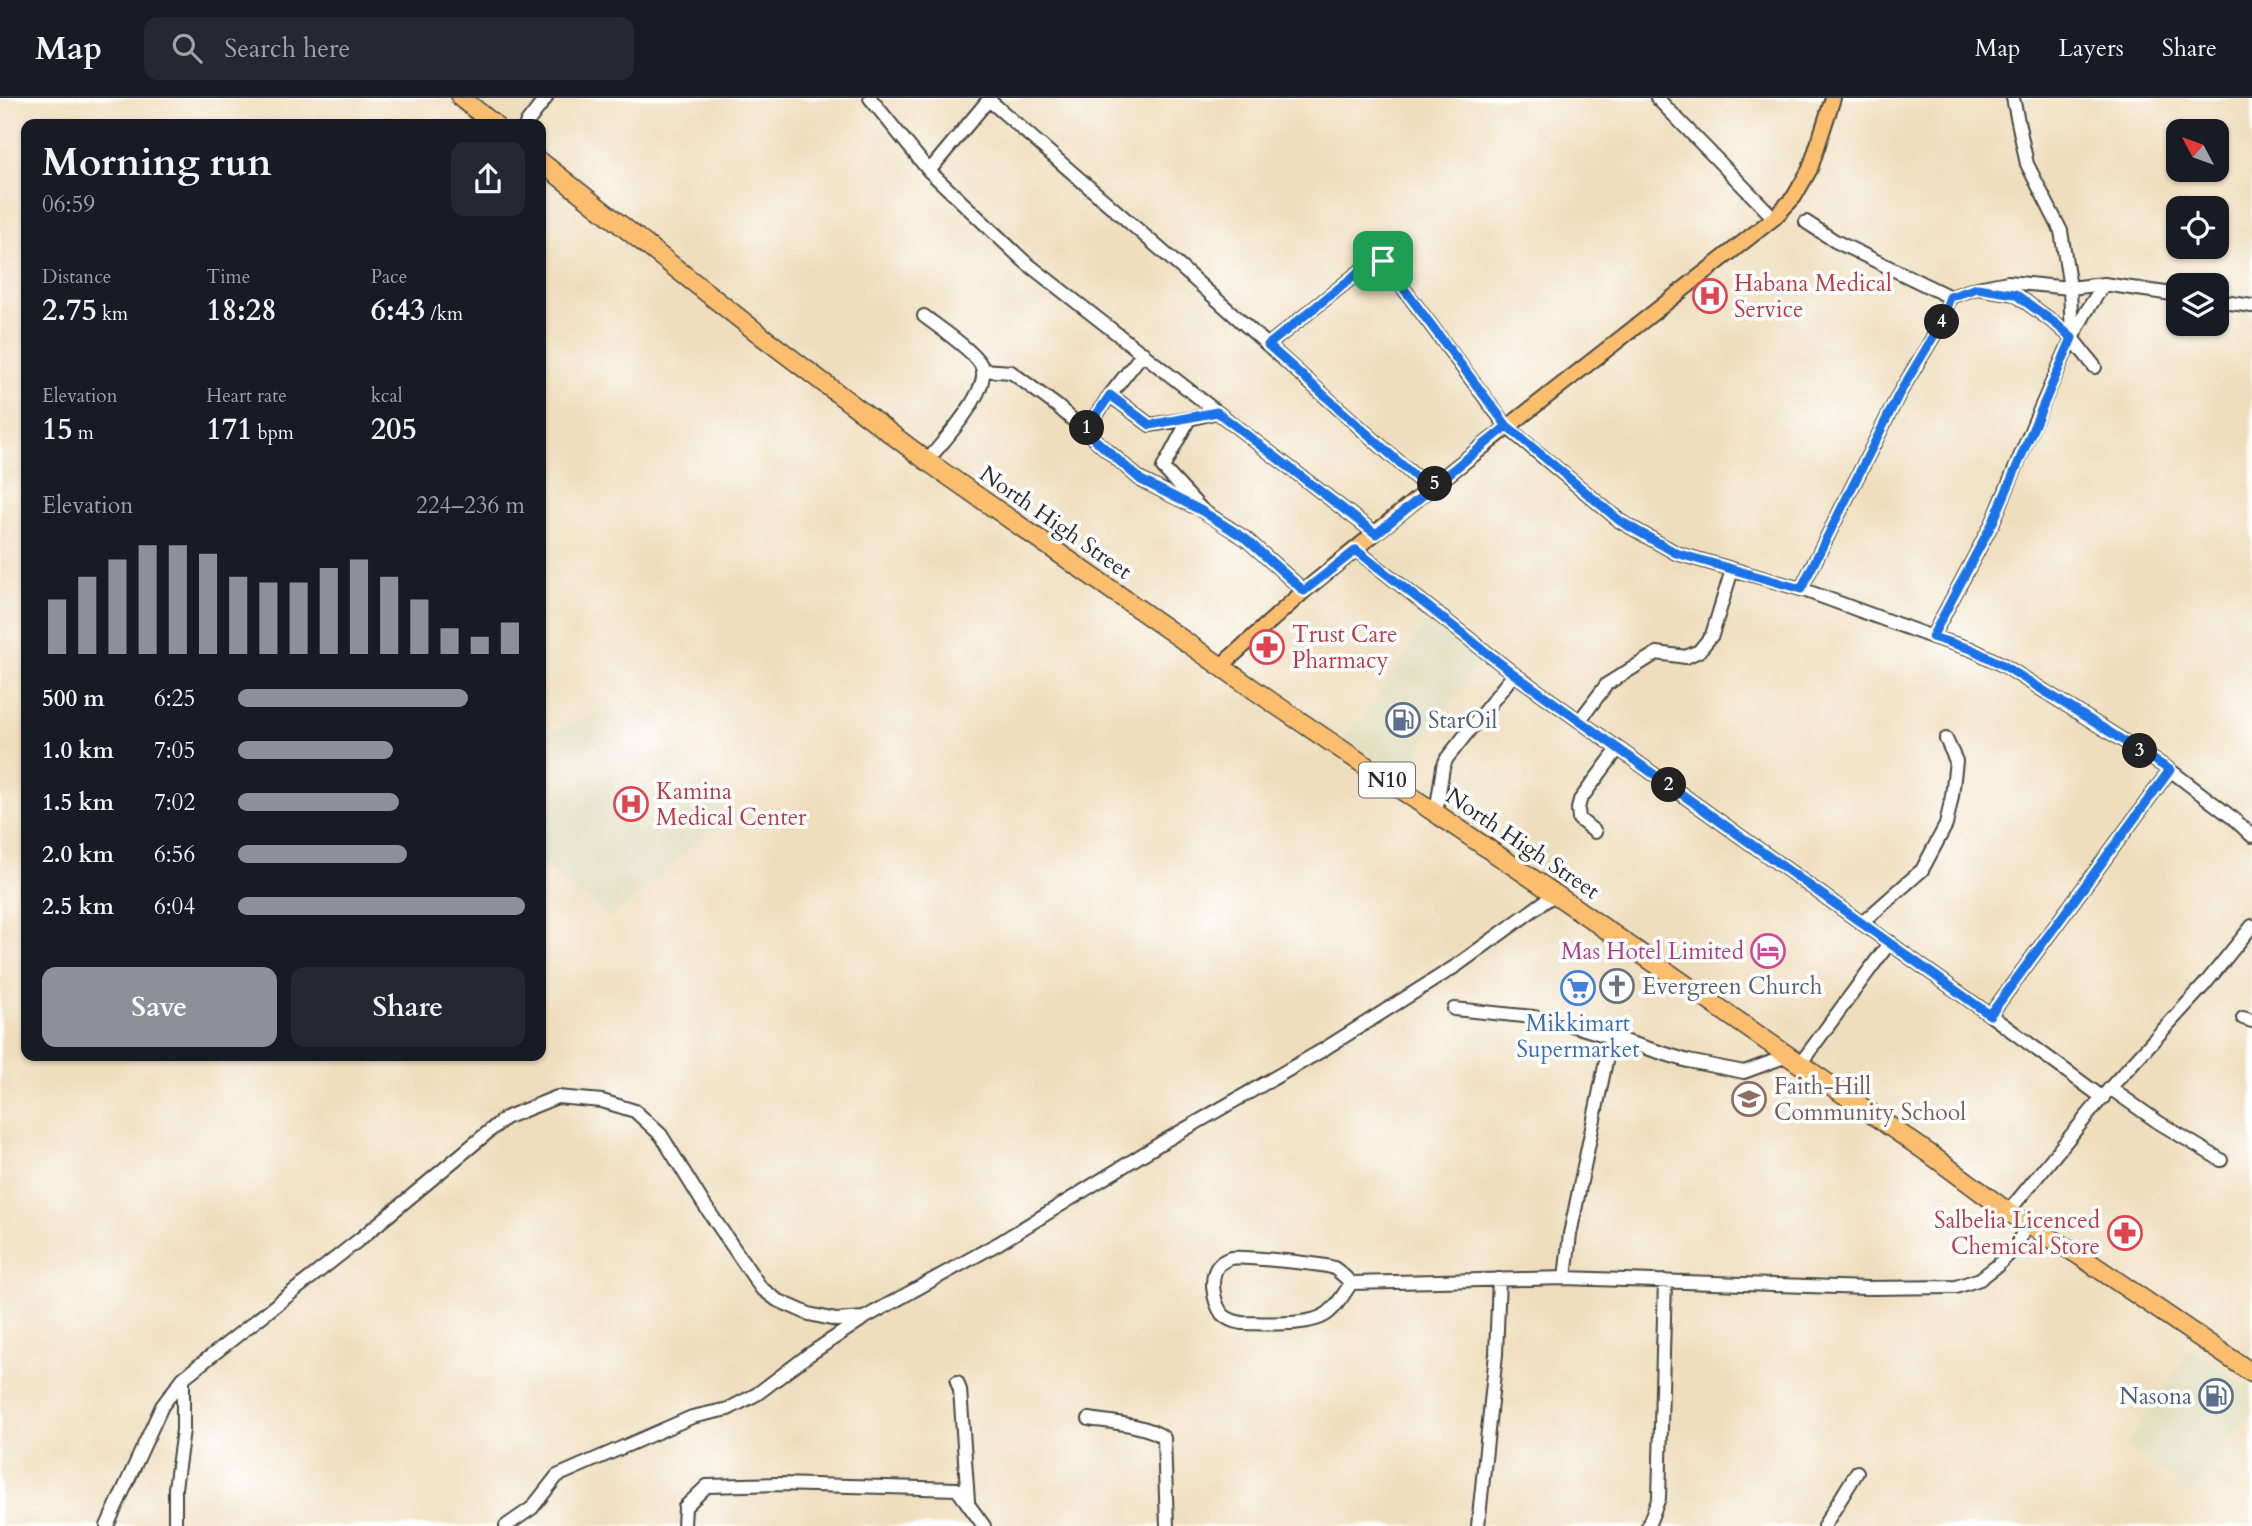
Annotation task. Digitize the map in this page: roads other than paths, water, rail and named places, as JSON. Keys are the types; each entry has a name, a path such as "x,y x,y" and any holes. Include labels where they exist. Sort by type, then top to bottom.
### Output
{"highway":[{"path":"461,98 488,119"},
{"name":"North High Street","path":"546,166 762,337 927,461 1934,1157 2008,1212 2077,1254 2252,1373"}],"main road":[{"path":"1221,666 1304,591 1429,489 1774,218 1794,197 1810,169 1833,98"}],"street":[{"path":"530,119 546,98"},
{"path":"870,98 929,171 1024,261 1376,534"},
{"path":"1657,98 1774,218"},
{"path":"2013,98 2027,164 2061,231 2070,288 2072,338"},
{"path":"929,171 989,99 1429,489"},
{"path":"1806,222 1835,241 1950,297 2008,282 2070,288 2104,284 2166,293"},
{"path":"1268,345 1374,260 1383,261 1507,426 1620,521 1676,553 1801,589 1971,649 2003,665 2170,770 2252,836"},
{"path":"1932,637 1993,522 2072,338 2104,284"},
{"path":"1977,288 2015,294 2072,338 2095,367"},
{"path":"1801,589 1899,394 1941,324 1950,297"},
{"path":"2229,303 2252,306"},
{"path":"924,316 981,363 983,370 983,379 965,414 927,461"},
{"path":"1085,431 1143,353"},
{"path":"983,370 1010,372 1057,406 1141,480 1202,511 1246,539 1304,591"},
{"path":"1110,395 1150,425 1217,412"},
{"path":"1189,419 1163,468 1202,511"},
{"path":"1356,550 1514,674 1990,1015 2107,1093 2221,1160"},
{"path":"1580,720 1607,684 1657,653 1686,657 1699,650 1712,635 1732,570"},
{"path":"1436,813 1443,767 1447,758 1514,674"},
{"path":"1862,923 1922,870 1946,825 1956,761 1946,739"},
{"path":"1595,832 1579,819 1580,800 1618,749"},
{"path":"1990,1015 2170,770"},
{"path":"506,1526 532,1508 557,1476 692,1417 717,1409 727,1409 757,1394 864,1318 999,1243 1161,1143 1321,1051 1456,966 1555,894"},
{"path":"2008,1212 2252,926"},
{"path":"1454,1009 1534,1017 1568,1024 1688,1061 1744,1072 1793,1060 1890,942"},
{"path":"1565,1279 1570,1234 1611,1037"},
{"path":"107,1526 162,1406 183,1378 360,1239 505,1118 557,1097 602,1101 635,1111 661,1135 761,1288 777,1300 809,1314 836,1320 864,1318"},
{"path":"1351,1283 1341,1300 1327,1314 1312,1321 1242,1323 1222,1314 1214,1295 1213,1283 1214,1272 1220,1264 1231,1258 1296,1262 1333,1268 1351,1283 1565,1279 1867,1288 1956,1287 1980,1279 1997,1266 2014,1249 2028,1224"},
{"path":"1478,1526 1496,1354 1499,1279"},
{"path":"1648,1526 1659,1498 1665,1281"},
{"path":"175,1526 175,1488 183,1430 183,1378"},
{"path":"957,1382 960,1390 968,1502"},
{"path":"1089,1419 1142,1429 1160,1434 1164,1438 1167,1526"},
{"path":"1824,1526 1857,1472"},
{"path":"684,1526 685,1507 706,1486 778,1484 951,1488 960,1492 984,1526"}],"place":[{"name":"Habana Medical Service","path":"1710,296"},
{"name":"Trust Care Pharmacy","path":"1267,647"},
{"name":"StarOil","path":"1403,720"},
{"name":"Kamina Medical Center","path":"631,804"},
{"name":"Mas Hotel Limited","path":"1768,951"},
{"name":"Evergreen Church","path":"1617,986"},
{"name":"Mikkimart Supermarket","path":"1578,988"},
{"name":"Faith-Hill Community School","path":"1749,1099"},
{"name":"Salbelia Licenced Chemical Store","path":"2125,1233"},
{"name":"Nasona","path":"2216,1396"}]}
